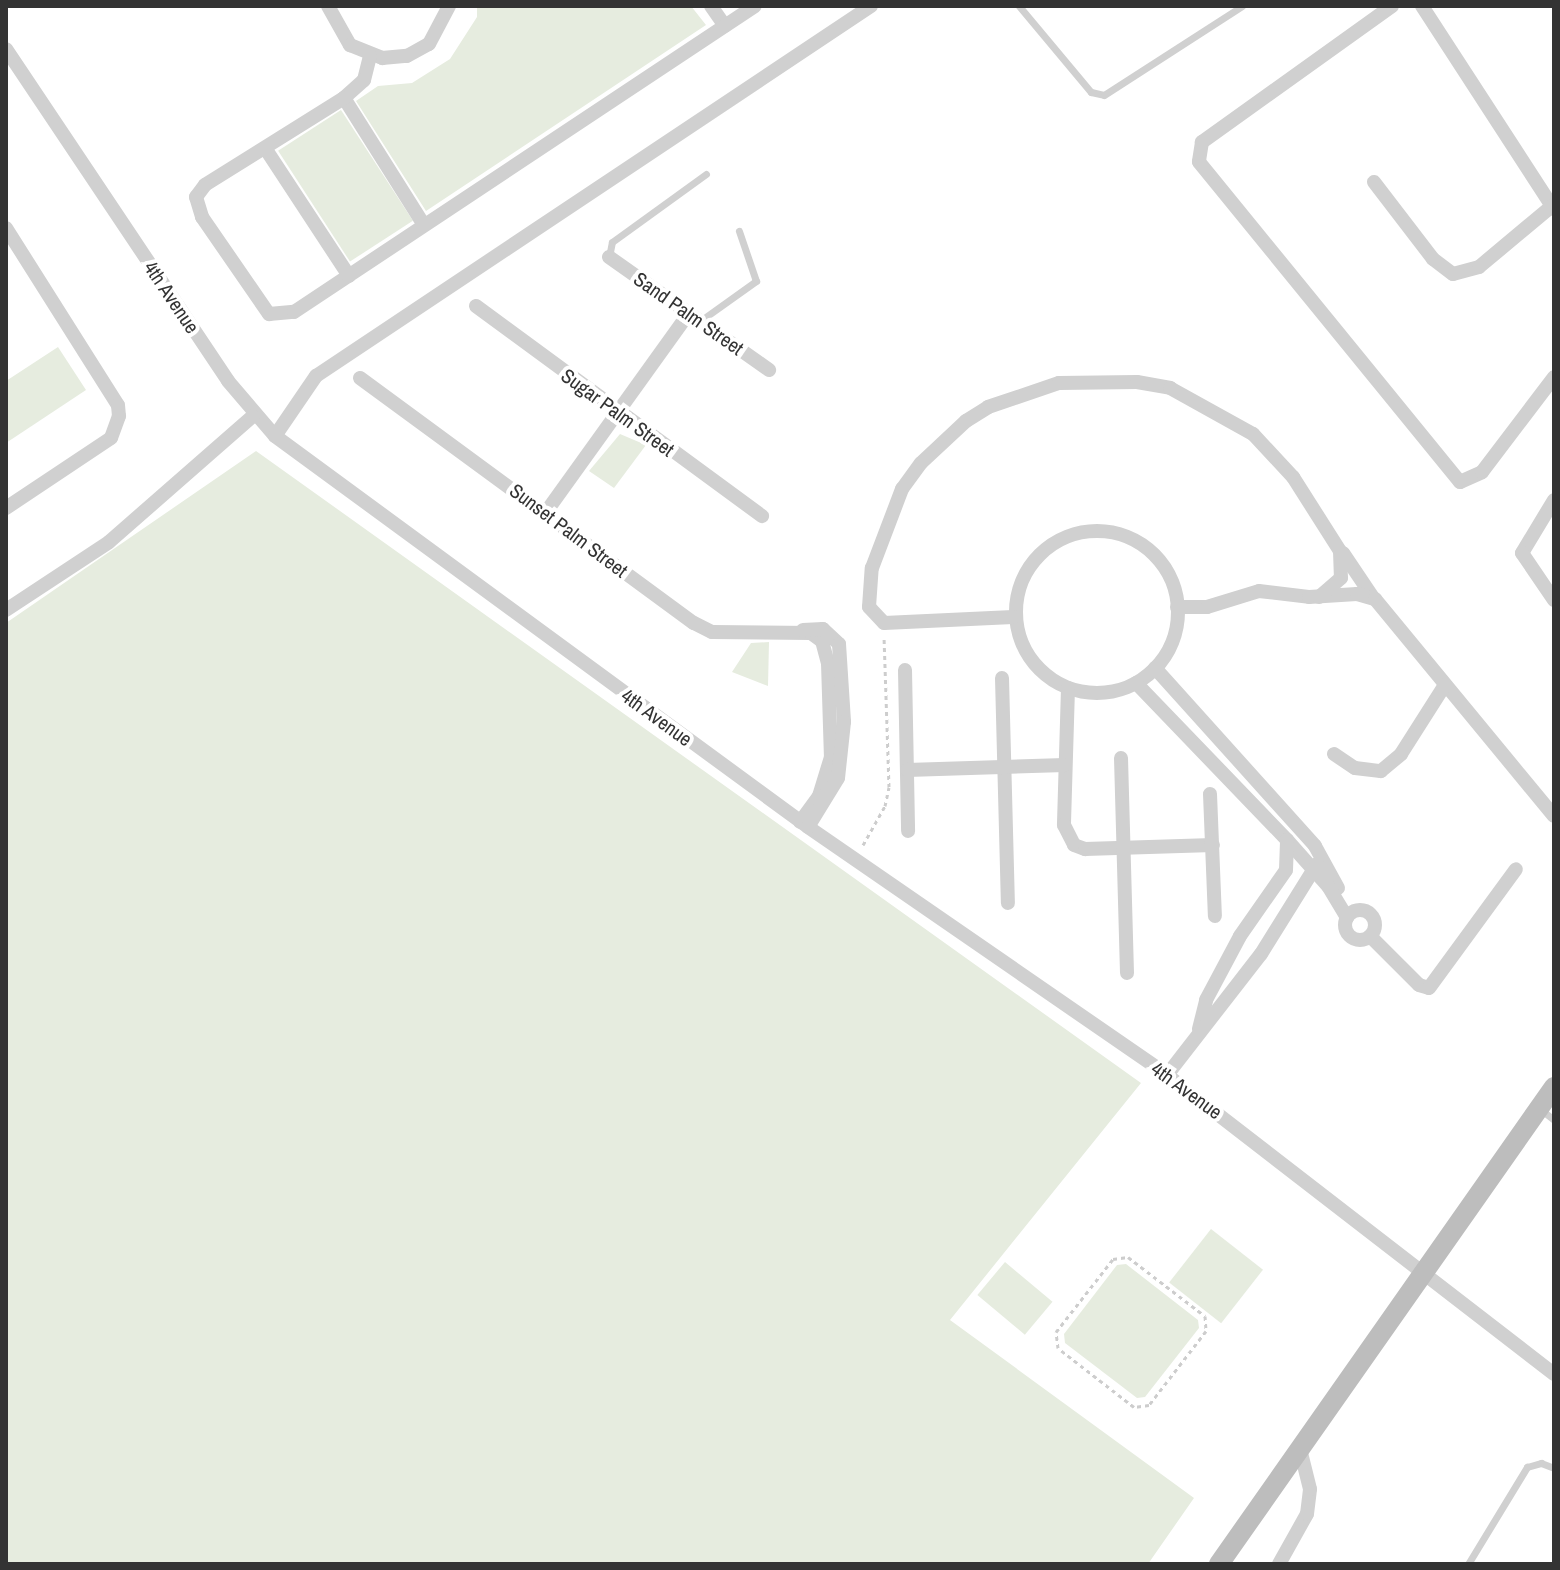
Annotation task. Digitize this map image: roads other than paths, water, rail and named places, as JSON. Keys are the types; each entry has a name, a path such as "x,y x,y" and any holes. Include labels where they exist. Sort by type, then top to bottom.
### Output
{"main road":[{"path":"1219,1564 1426,1269 1546,1114 1554,1087"}],"street":[{"path":"328,6 341,36 370,56 395,58 419,51 437,34 449,6"},
{"path":"711,6 725,26"},
{"path":"370,56 364,80 344,98 200,190 196,197 202,217 269,314 294,312 755,6"},
{"path":"275,436 316,376 871,6"},
{"path":"1392,6 1202,142 1199,162 1460,482 1482,472 1554,377"},
{"path":"1374,182 1433,259 1453,274 1479,267 1553,207 1422,6"},
{"name":"4th Avenue","path":"6,49 253,416 275,436 804,824 1167,1075 1426,1269 1554,1374"},
{"path":"344,98 424,225"},
{"path":"265,148 349,276"},
{"path":"6,228 118,405 119,416 111,438 6,508"},
{"name":"Sand Palm Street","path":"609,257 769,370"},
{"name":"Sugar Palm Street","path":"476,306 616,412 762,516"},
{"path":"546,512 616,412 694,317"},
{"name":"Sunset Palm Street","path":"360,378 712,632 811,633 822,641 830,708 828,776 804,824"},
{"path":"1013,617 884,623 869,607 872,568 902,489 921,463 988,407 1059,383 1099,380 1170,388 1235,420 1293,477 1375,599 1554,816"},
{"path":"6,610 109,542 253,416"},
{"path":"1554,500 1529,533 1522,553 1554,600"},
{"path":"1098,530 1123,534 1146,547 1164,566 1177,607 1172,643 1155,668 1136,683 1110,692 1068,688 1035,665 1013,617 1019,588 1040,555 1072,534 1098,530"},
{"path":"1319,597 1341,578 1343,561 1336,543"},
{"path":"1177,607 1207,607 1250,592 1319,597 1357,594 1375,599"},
{"path":"1155,668 1315,846 1350,915 1349,936 1357,940 1370,936 1375,928 1371,915 1350,915"},
{"path":"905,670 908,831"},
{"path":"1002,678 1008,903"},
{"path":"1136,683 1287,840 1350,915"},
{"path":"1334,754 1355,768 1381,771 1401,754 1445,685"},
{"path":"1068,688 1065,765 1067,837 1085,849 1213,845"},
{"path":"1121,758 1127,973"},
{"path":"907,770 1065,765"},
{"path":"1210,794 1215,916"},
{"path":"1196,1037 1206,1000 1240,936 1286,870 1287,840"},
{"path":"1167,1075 1261,954 1315,871 1315,846"},
{"path":"1370,936 1419,985 1429,988 1516,869"},
{"path":"1279,1564 1307,1514 1310,1489 1300,1449"}],"lane":[{"path":"1019,6 1091,92 1104,95 1242,6"},
{"path":"609,257 612,242 706,174"},
{"path":"694,317 756,281 739,231"},
{"path":"1468,1564 1527,1467 1554,1468"}]}
